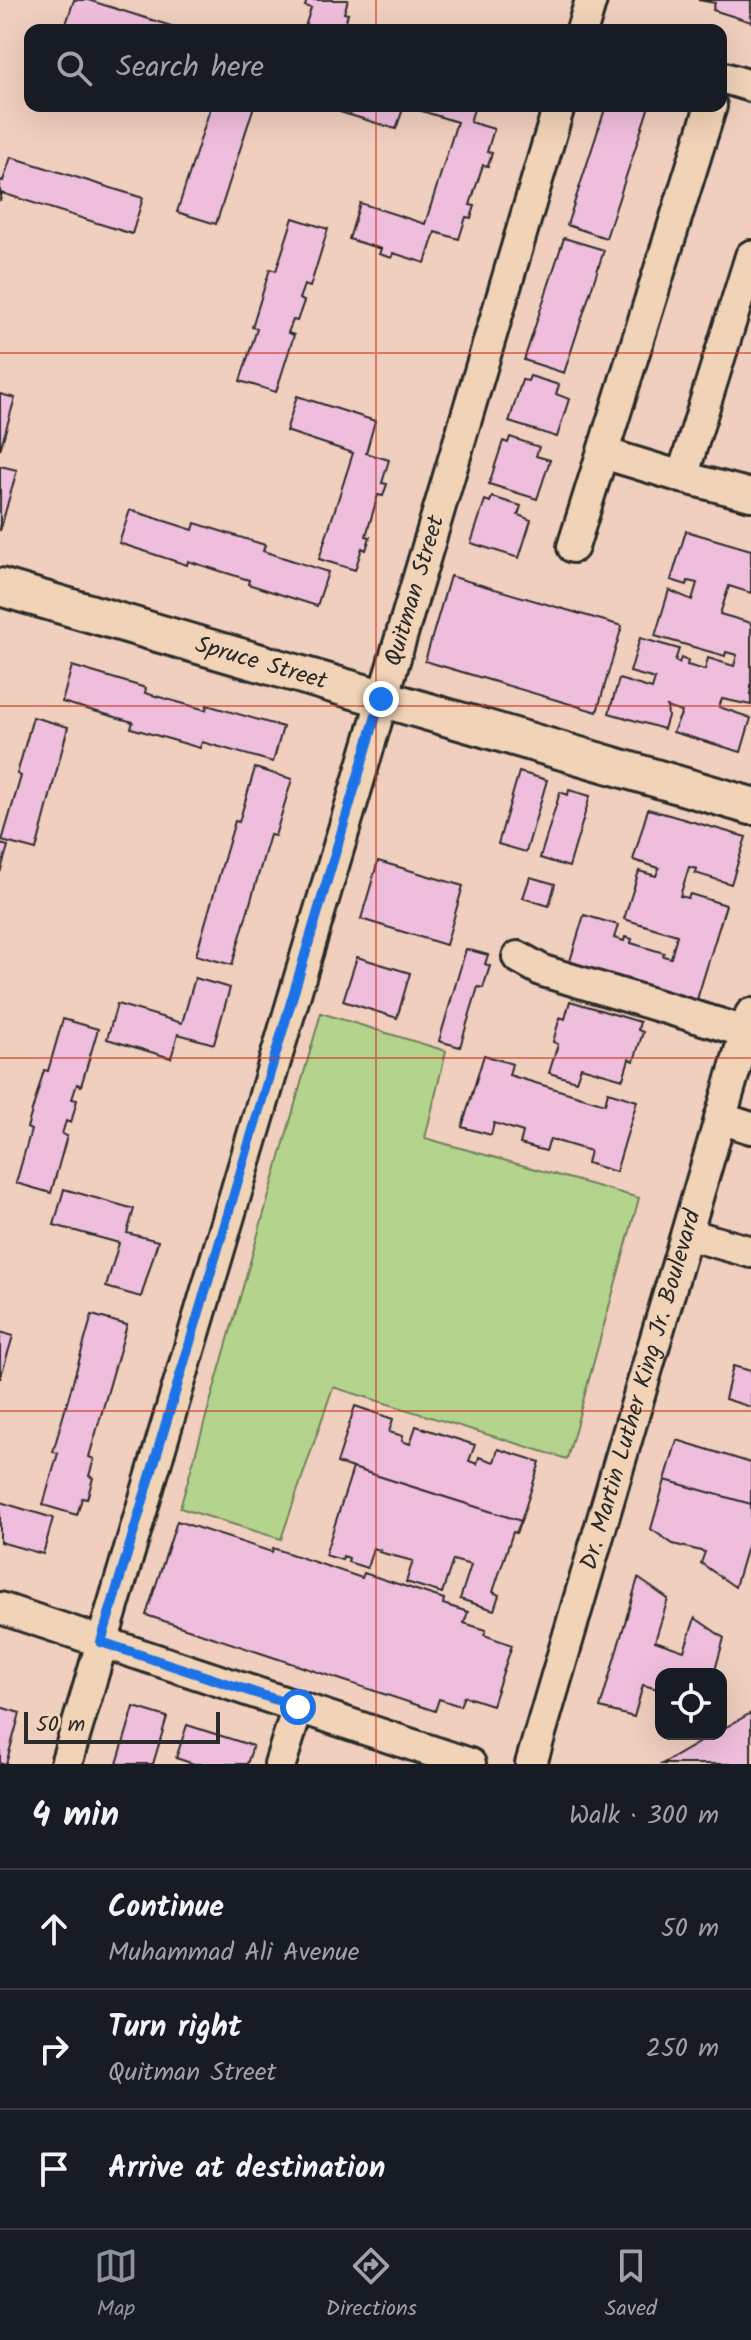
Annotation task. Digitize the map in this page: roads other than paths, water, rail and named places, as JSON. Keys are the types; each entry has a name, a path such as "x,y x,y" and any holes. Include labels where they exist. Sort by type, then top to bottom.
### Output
{"main road":[{"name":"Spruce Street","path":"0,587 751,806"}],"street":[{"path":"584,24 591,0"},
{"path":"727,79 751,86"},
{"name":"Quitman Street","path":"66,1764 557,112"},
{"path":"573,547 709,112"},
{"path":"682,477 751,256"},
{"path":"603,453 751,495"},
{"path":"518,957 543,971 748,1023"},
{"name":"Dr. Martin Luther King Jr. Boulevard","path":"531,1764 748,1023"},
{"path":"720,1118 751,1128"},
{"path":"687,1234 751,1252"},
{"path":"0,1608 470,1764"},
{"path":"280,1764 298,1707"}]}
